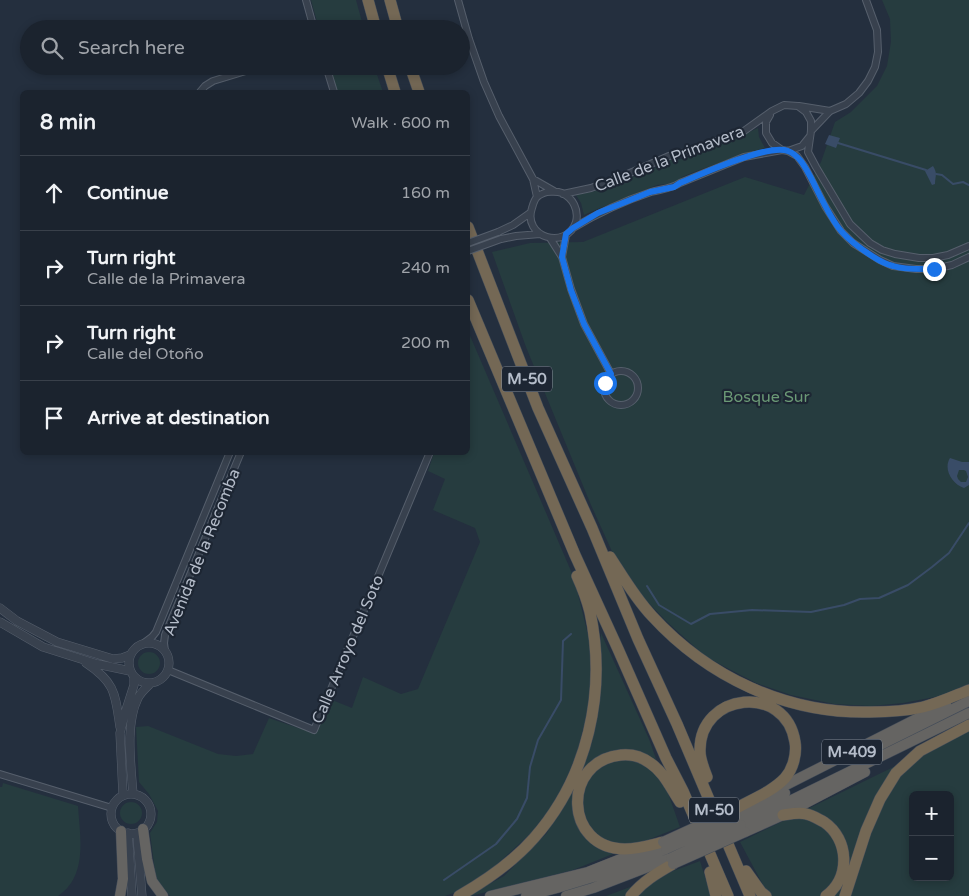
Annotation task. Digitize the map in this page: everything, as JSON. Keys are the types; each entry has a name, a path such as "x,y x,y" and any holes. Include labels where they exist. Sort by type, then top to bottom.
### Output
{"highway":[{"path":"368,0 374,20"},
{"path":"390,0 396,20"},
{"path":"390,75 394,90"},
{"path":"413,75 418,90"},
{"name":"M-50","path":"470,232 538,408 592,528 638,639 677,724 750,896"},
{"name":"M-50","path":"470,305 575,555 728,896"},
{"path":"592,528 629,587 650,614 674,639 700,660 728,678 754,690 803,706 841,712 899,711 942,701 969,691"},
{"path":"459,896 495,873 534,838 562,799 582,755 592,716 596,661 589,610 573,563 575,555"},
{"name":"M-409","path":"739,821 813,772 969,691"},
{"path":"710,788 700,750 704,730 716,714 732,704 750,701 762,703 780,713 788,723 794,736 796,747 792,766 785,778 768,790 739,821"},
{"name":"M-409","path":"590,896 668,853 739,821 969,701"},
{"name":"M-409","path":"566,896 601,885 969,713"},
{"path":"845,896 866,831 880,799 896,772 920,751 969,723"},
{"name":"M-409","path":"739,821 783,815 916,746 969,723"},
{"path":"677,724 710,788 756,896"},
{"path":"631,896 637,888 653,876 668,853 639,848 613,848 596,841 580,818 577,804 580,786 585,776 596,764 613,757 631,755 643,758 662,774 680,802"},
{"path":"666,758 680,802 722,896"},
{"path":"783,815 806,814 817,818 828,825 839,838 844,854 842,876 832,891 826,896"},
{"path":"140,831 152,881 162,896"},
{"path":"120,896 123,879 125,832"},
{"name":"M-409","path":"490,896 588,872 617,861 668,853"},
{"name":"M-409","path":"526,896 668,853"},
{"path":"746,871 766,896"},
{"path":"710,872 716,896"}],"street":[{"path":"306,0 312,20"},
{"path":"458,0 464,20"},
{"path":"785,150 802,146 830,111 846,104 859,93 868,81 875,68 878,52 877,30 866,0"},
{"path":"470,42 503,124 534,179 537,197 530,213 513,225 470,242"},
{"path":"202,90 213,81 233,75"},
{"path":"329,75 333,90"},
{"path":"830,111 784,105 772,111 766,122 766,133 772,144 797,156 841,231 853,243 893,266 934,269 952,265 969,257"},
{"path":"798,106 806,112 811,121 808,152 850,224 870,243 882,250 895,254 919,258 948,255 969,246"},
{"name":"Calle de la Primavera","path":"563,194 590,188 668,156 689,151 744,131 772,111"},
{"name":"Calle de la Primavera","path":"573,228 598,213 650,192 674,187 744,157 785,150"},
{"path":"534,179 555,192"},
{"path":"470,251 501,239 516,236 540,234 550,238 558,238 573,228 577,219 577,210 574,203 563,194 555,192 547,192 537,197"},
{"path":"530,213 532,224 540,234"},
{"path":"562,257 566,234"},
{"path":"550,238 562,257 571,290 584,324 611,374"},
{"path":"624,371 635,377 638,381 639,390 634,401 622,406 614,404 607,398 604,387 606,379 611,374 624,371"},
{"name":"Avenida de la Recomba","path":"144,643 156,632 229,455"},
{"name":"Avenida de la Recomba","path":"165,651 165,635 240,455"},
{"name":"Calle Arroyo del Soto","path":"168,670 314,730 429,455"},
{"path":"0,608 17,621 57,642 113,659 130,655"},
{"path":"0,622 43,647 132,674 144,683 151,683 161,679 168,670 168,657 161,647 155,644 144,643 133,650 130,655 128,666 132,674 134,685 120,733"},
{"path":"81,659 104,676 116,697 123,796"},
{"path":"133,794 130,728 138,698 151,683"},
{"path":"0,774 112,808"},
{"path":"133,794 145,800 149,805 150,818 148,824 140,831 125,832 116,827 111,815 112,808 116,801 123,796 133,794"},
{"path":"140,831 142,896"},
{"path":"125,832 132,896"}],"green space":[{"path":"311,0 356,0 362,20 317,20"},
{"name":"Bosque Sur","path":"882,0 969,0 969,684 940,696 903,703 871,706 834,704 791,695 756,683 706,657 644,598 615,558 591,505 526,347 492,252 530,243 583,242 745,177 804,195 821,162 835,122 851,112 877,86 887,66 891,42 890,19"},
{"path":"332,75 377,75 382,90 336,90"},
{"path":"758,128 759,137 765,148 694,172 671,184 657,185 584,215 581,203 576,195 595,191 658,167 666,161 681,159"},
{"path":"470,336 574,578 592,651 589,707 576,756 557,800 531,833 494,867 462,890 445,896 170,896 156,879 150,833 157,822 158,811 149,794 139,782 136,727 148,726 218,754 236,756 253,754 269,718 298,728 314,730 322,722 332,700 352,708 363,677 401,694 418,689 480,542 475,528 433,510 445,479 428,471 433,455 470,455"},
{"path":"601,633 649,739 680,827 573,870 467,896 504,876 547,833 592,743"},
{"path":"149,652 157,655 160,663 157,671 149,674 141,671 138,663 141,655"},
{"path":"969,730 969,896 769,896 740,842"},
{"path":"3,783 78,806 80,855 78,867 68,888 58,896 0,896 0,787 2,787"},
{"path":"131,802 139,805 142,813 139,821 131,824 123,821 120,813 123,805"},
{"path":"700,861 711,896 606,896"}],"water":[{"path":"829,135 840,138 836,148 825,144"},
{"path":"933,166 936,175 935,184 932,185 925,171"},
{"path":"950,458 969,462 969,485 964,488 952,480 948,471","holes":["959,470 964,470 968,477 966,482 961,482 957,476"]}],"waterway":[{"path":"838,143 926,170"},
{"path":"936,174 942,175 953,184 963,182 969,185"},
{"path":"647,586 659,605 691,624 710,614 752,610 811,612 844,605 860,599 879,598 908,585 949,553 969,523"},
{"path":"444,880 496,844 517,819 527,798 530,767 538,740 561,700 563,641 571,634"}],"route":[{"path":"605,383 611,374 584,324 571,290 562,257 566,234 598,213 650,192 674,187 744,157 782,150 797,156 841,231 853,243 893,266 934,269"}]}
